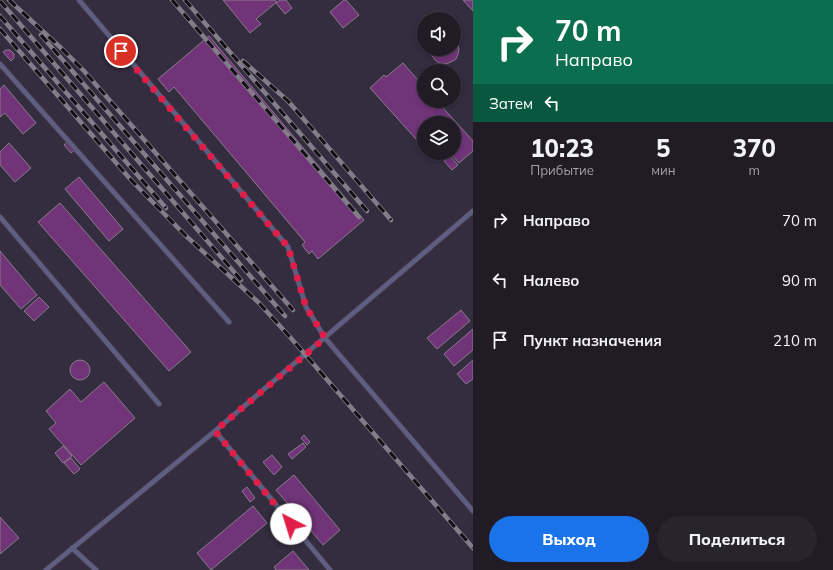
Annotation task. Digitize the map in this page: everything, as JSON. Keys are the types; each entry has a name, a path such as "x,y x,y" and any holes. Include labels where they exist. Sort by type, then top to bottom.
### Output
{"lane":[{"path":"79,0 288,247 306,307 325,338 473,511"},
{"path":"0,64 229,322"},
{"path":"46,570 215,431 473,211"},
{"path":"0,217 159,404"},
{"path":"215,431 330,570"},
{"path":"72,548 96,570"}],"shaded area":[{"path":"0,0 473,0 473,570 0,570"}],"building":[{"path":"223,0 275,0 277,2 256,19 261,24 250,33"},
{"path":"280,0 286,0 292,8 285,14 276,3"},
{"path":"346,0 359,15 343,28 330,12"},
{"path":"463,0 473,0 473,11"},
{"path":"209,36 364,220 318,259 312,251 309,254 302,245 305,242 174,87 169,92 158,79"},
{"path":"10,50 14,54 14,58 11,61 3,52"},
{"path":"432,56 457,56 456,59 446,64 439,63"},
{"path":"403,63 417,79 417,108 443,108 450,116 417,116 417,140 370,88 384,75 386,77"},
{"path":"4,85 36,123 23,134 5,113 0,117 0,89"},
{"path":"461,128 473,141 473,151 459,163 456,160 461,160"},
{"path":"69,141 76,149 71,153 64,145"},
{"path":"9,143 31,168 15,182 0,165 0,152"},
{"path":"454,160 458,165 452,170 444,161"},
{"path":"79,177 123,229 109,241 65,189"},
{"path":"60,203 191,352 169,371 38,222"},
{"path":"0,251 37,295 21,309 0,285"},
{"path":"39,297 49,307 34,321 24,311"},
{"path":"461,310 470,321 437,349 427,338"},
{"path":"473,329 473,350 454,366 444,354"},
{"path":"80,360 87,363 90,370 87,377 80,380 73,377 70,370 73,363"},
{"path":"473,360 473,379 466,384 457,374"},
{"path":"104,382 135,418 81,465 49,429 56,423 46,411 70,389 81,402"},
{"path":"304,435 310,442 307,445 301,438"},
{"path":"303,443 306,447 292,459 288,454"},
{"path":"63,446 72,456 63,463 55,453"},
{"path":"272,455 282,467 274,475 263,462"},
{"path":"71,458 80,469 74,474 64,463"},
{"path":"294,475 340,530 323,545 276,490"},
{"path":"247,487 255,498 250,502 242,491"},
{"path":"253,506 267,523 211,570 197,553"},
{"path":"0,517 19,538 0,554"},
{"path":"293,551 309,570 276,570 274,567"}],"railway":[{"path":"9,0 84,71 293,310"},
{"path":"172,0 359,217"},
{"path":"185,0 367,211"},
{"path":"0,1 241,280"},
{"path":"0,16 166,208"},
{"path":"0,29 131,180 185,235 258,302 290,337 473,548"},
{"path":"41,35 285,316"},
{"path":"243,61 288,101 391,220"}],"route":[{"path":"121,51 288,247 306,307 325,338 215,431 291,524"}]}
